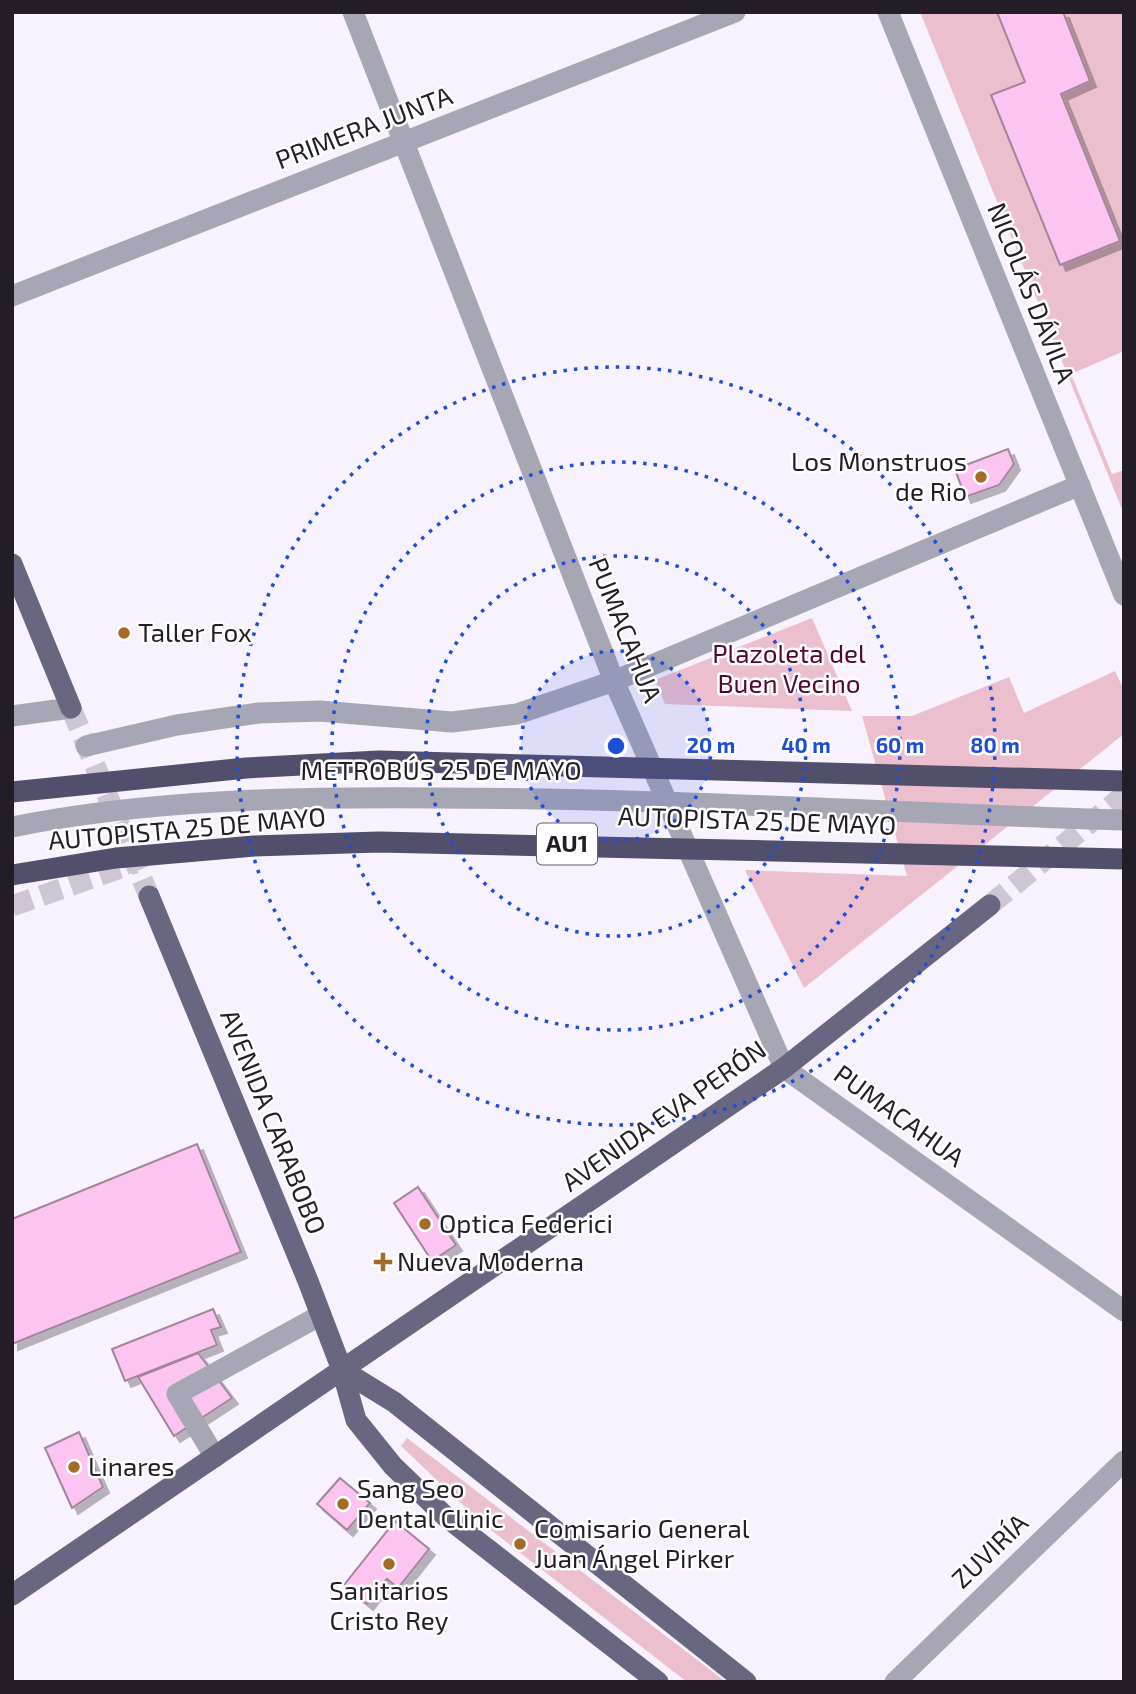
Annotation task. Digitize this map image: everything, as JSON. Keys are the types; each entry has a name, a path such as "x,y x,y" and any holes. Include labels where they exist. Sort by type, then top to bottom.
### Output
{"highway":[{"name":"AUTOPISTA 25 DE MAYO","path":"12,792 246,768 379,761 1124,781"},
{"name":"AUTOPISTA 25 DE MAYO","path":"12,875 116,858 254,846 379,842 1124,859"}],"main road":[{"path":"12,564 71,708"},
{"name":"AVENIDA CARABOBO","path":"149,896 321,1315 342,1370 356,1420 393,1466 445,1516 658,1682"},
{"name":"AVENIDA EVA PERÓN","path":"12,1595 784,1068 990,905"},
{"path":"342,1370 394,1402 746,1682"}],"street":[{"name":"PUMACAHUA","path":"353,12 406,142 614,681 784,1068 1124,1311"},
{"name":"PRIMERA JUNTA","path":"12,296 735,12"},
{"name":"NICOLÁS DÁVILA","path":"887,12 1124,595"},
{"path":"86,746 177,725 259,713 320,711 452,722 517,714 614,681 1080,485"},
{"path":"12,716 71,708"},
{"name":"METROBÚS 25 DE MAYO","path":"12,827 129,811 323,797 580,798 871,813 1124,820"},
{"path":"215,1457 177,1394 321,1315"},
{"name":"ZUVIRÍA","path":"895,1682 1124,1461"}],"green space":[{"path":"920,12 997,12 1025,82 992,96 1060,265 1120,240 1061,94 1090,81 1063,12 1124,12 1124,351 1071,374 1112,474 1124,470 1124,514"},
{"name":"Plazoleta del Buen Vecino","path":"812,618 852,711 665,704 655,680"},
{"path":"1115,671 1124,690 1124,734 804,988 745,870 907,876 862,716 912,716 1009,677 1024,713"},
{"path":"407,1438 726,1682 687,1682 482,1523 401,1446"}],"building":[{"path":"997,12 1063,12 1090,81 1061,94 1120,241 1060,265 991,95 1025,82"},
{"name":"Los Monstruos de Rio","path":"1008,449 1014,464 999,485 965,497 955,469"},
{"path":"197,1144 241,1252 12,1344 12,1219"},
{"name":"Optica Federici","path":"418,1187 456,1245 432,1261 394,1203"},
{"path":"213,1309 221,1327 211,1330 217,1345 125,1381 112,1349"},
{"path":"198,1353 232,1398 174,1436 138,1377"},
{"name":"Linares","path":"79,1432 103,1487 72,1508 45,1448"},
{"name":"Sang Seo Dental Clinic","path":"340,1478 370,1503 347,1530 317,1504"},
{"name":"Sanitarios Cristo Rey","path":"395,1521 429,1549 398,1588 387,1579 367,1604 344,1585"}],"tunnel":[{"path":"71,708 149,896"},
{"path":"990,905 1124,795"},
{"path":"12,906 135,863"}],"place":[{"name":"Los Monstruos de Rio","path":"981,477"},
{"name":"Taller Fox","path":"124,633"},
{"name":"Optica Federici","path":"425,1224"},
{"name":"Nueva Moderna","path":"383,1262"},
{"name":"Linares","path":"74,1467"},
{"name":"Sang Seo Dental Clinic","path":"343,1504"},
{"name":"Comisario General Juan Ángel Pirker","path":"520,1544"},
{"name":"Sanitarios Cristo Rey","path":"389,1564"}]}
